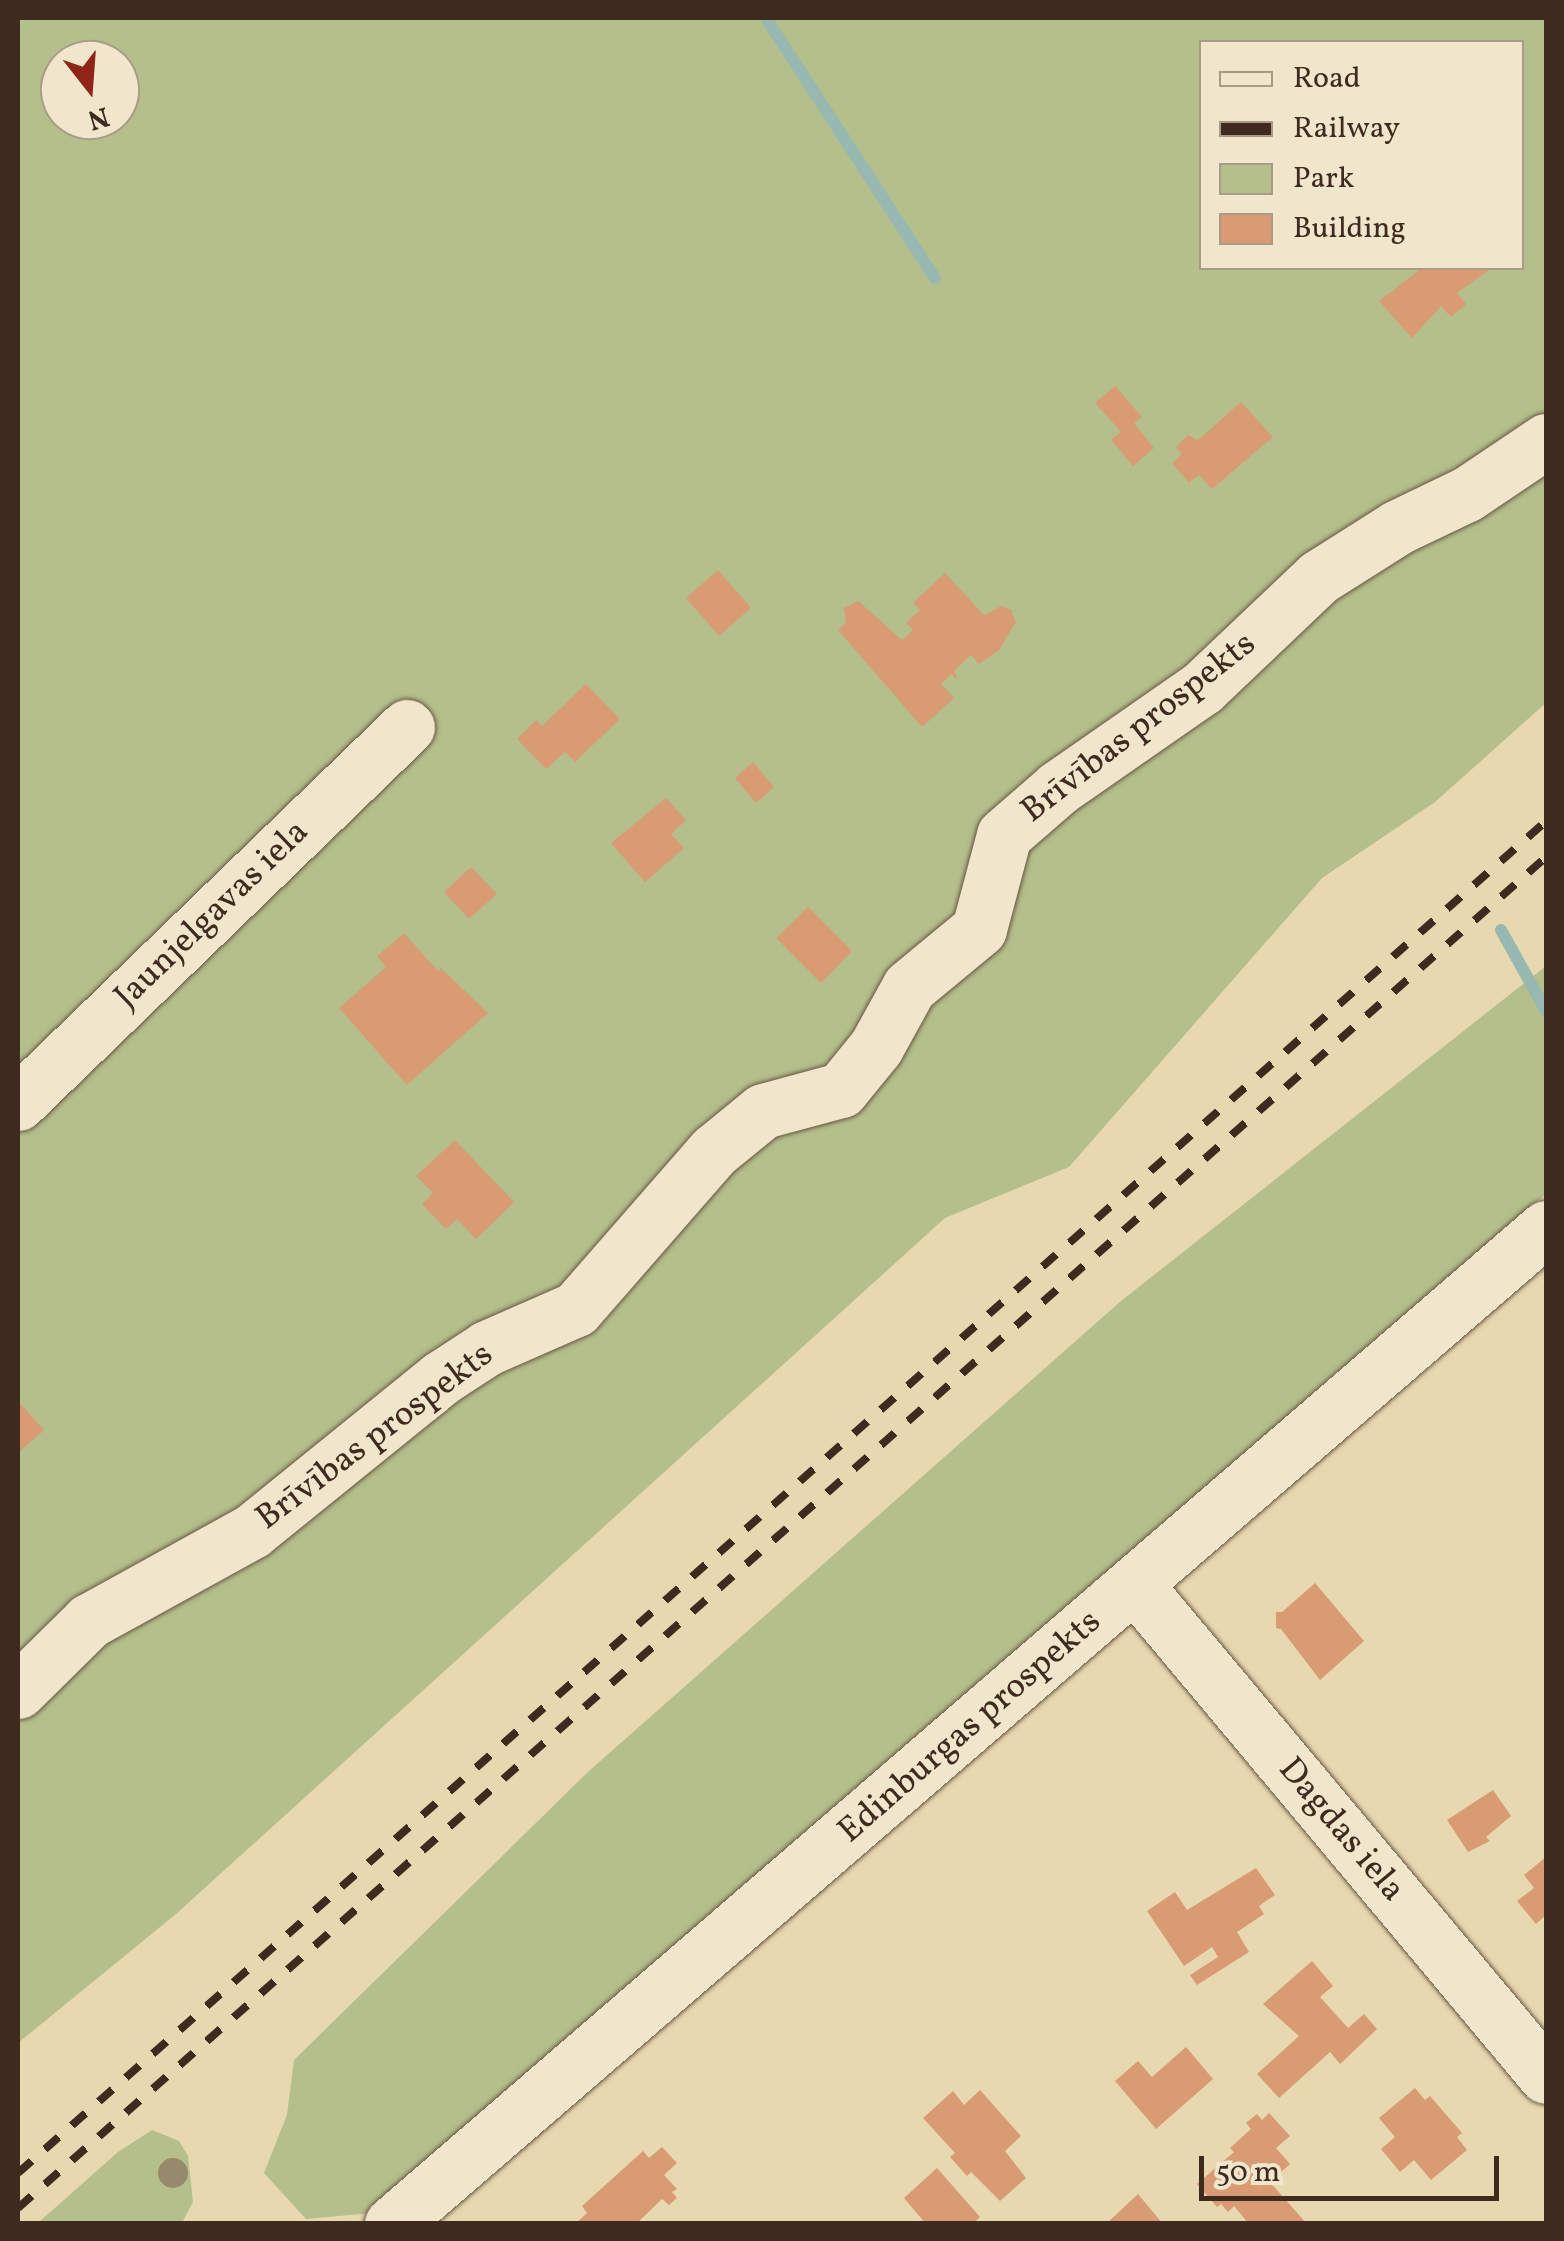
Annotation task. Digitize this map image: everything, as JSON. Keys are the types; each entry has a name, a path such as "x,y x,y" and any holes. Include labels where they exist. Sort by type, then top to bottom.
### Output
{"street":[{"name":"Brīvības prospekts","path":"18,1691 89,1621 252,1531 441,1378 487,1348 576,1309 714,1150 738,1130 763,1110 841,1090 876,1047 909,987 979,929 1004,834 1058,788 1202,688 1319,577 1398,527 1467,494 1546,442"},
{"name":"Jaunjelgavas iela","path":"18,1103 407,727"},
{"name":"Edinburgas prospekts","path":"392,2224 1546,1228"},
{"name":"Dagdas iela","path":"1135,1585 1546,2076"}],"green space":[{"path":"18,18 1546,18 1546,703 1435,802 1322,878 1069,1167 945,1218 176,1914 18,2043"},
{"path":"1546,966 1546,1194 996,1667 372,2213 306,2219 264,2173 287,2115 294,2060 589,1771 1121,1301"},
{"path":"152,2130 179,2141 188,2156 193,2202 182,2223 38,2223 118,2152"}],"building":[{"path":"1419,270 1489,270 1457,293 1466,304 1463,307 1451,317 1441,306 1412,338 1379,301"},
{"path":"1115,386 1142,417 1134,423 1154,448 1133,466 1111,440 1121,432 1095,403"},
{"path":"1241,402 1273,437 1212,489 1199,475 1189,483 1172,463 1182,454 1176,447 1188,435 1198,440"},
{"path":"718,570 751,608 719,636 686,598"},
{"path":"945,573 984,615 1001,606 1011,610 1016,622 999,650 979,664 971,655 954,671 958,680 951,674 941,684 954,698 922,727 838,630 846,623 844,608 858,601 902,640 913,630 906,623 920,610 913,603"},
{"path":"586,684 620,719 575,762 565,752 546,769 517,739 536,720 542,726"},
{"path":"753,762 774,787 756,803 735,778"},
{"path":"666,798 686,820 671,834 684,848 645,882 611,843"},
{"path":"471,867 497,894 469,919 444,892"},
{"path":"808,907 852,951 821,983 776,938"},
{"path":"404,933 438,971 441,968 488,1013 407,1085 339,1008 386,967 377,956"},
{"path":"455,1140 514,1202 476,1239 457,1219 446,1229 422,1204 433,1193 416,1176"},
{"path":"18,1401 44,1430 18,1453"},
{"path":"1315,1583 1364,1641 1320,1680 1281,1629 1276,1628 1276,1612 1282,1612"},
{"path":"1493,1790 1511,1816 1486,1837 1490,1841 1468,1852 1447,1820"},
{"path":"1546,1857 1546,1915 1536,1924 1517,1901 1534,1888 1524,1875"},
{"path":"1256,1868 1275,1895 1259,1906 1264,1914 1237,1932 1249,1952 1197,1985 1190,1975 1218,1957 1212,1947 1184,1966 1147,1911 1175,1892 1187,1910"},
{"path":"1312,1961 1333,1986 1320,1997 1348,2028 1364,2014 1377,2029 1340,2064 1330,2052 1279,2098 1257,2074 1299,2036 1263,2004"},
{"path":"1186,2047 1213,2079 1156,2129 1115,2081 1138,2061 1152,2077"},
{"path":"1415,2088 1425,2100 1430,2096 1462,2133 1457,2137 1467,2150 1431,2180 1414,2160 1400,2172 1381,2149 1395,2137 1379,2118"},
{"path":"980,2090 1021,2136 1005,2151 1026,2178 1000,2201 971,2172 967,2176 950,2157 955,2153 923,2118 953,2091 964,2105"},
{"path":"1269,2113 1290,2136 1276,2148 1290,2164 1270,2182 1307,2224 1249,2224 1234,2206 1228,2212 1221,2204 1217,2207 1197,2184 1234,2152 1230,2148 1251,2129 1246,2123 1257,2114 1262,2120"},
{"path":"662,2147 677,2163 664,2175 677,2189 672,2192 677,2198 669,2205 662,2199 636,2224 575,2224 587,2213 582,2206 643,2151 649,2158"},
{"path":"937,2168 980,2217 973,2224 926,2224 904,2198"},
{"path":"1138,2194 1163,2224 1106,2224"}],"waterway":[{"path":"766,18 935,278"},
{"path":"1501,930 1546,1011"}],"railway":[{"path":"18,2173 1546,821"},
{"path":"18,2208 1546,857"}]}
